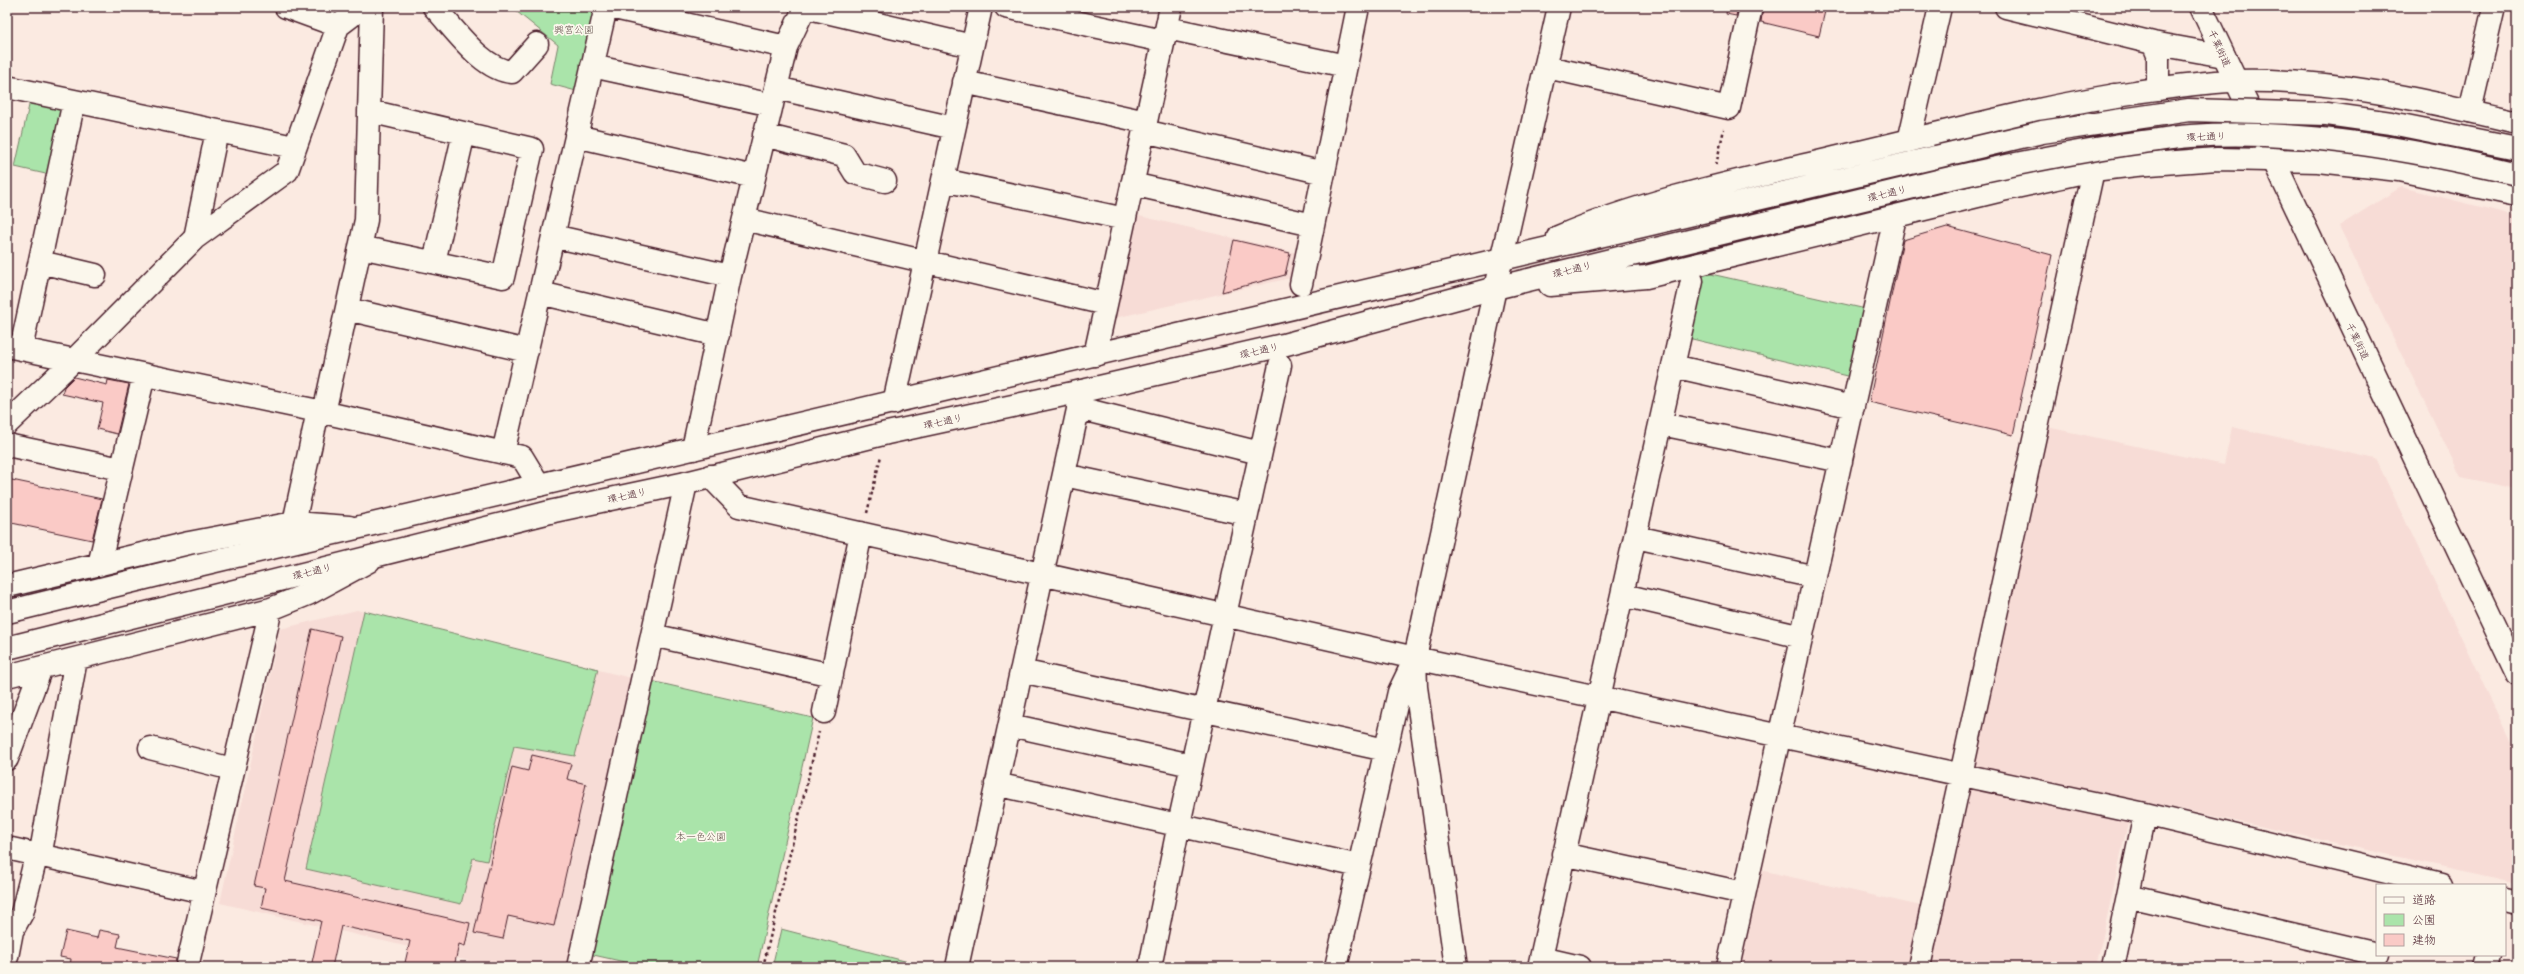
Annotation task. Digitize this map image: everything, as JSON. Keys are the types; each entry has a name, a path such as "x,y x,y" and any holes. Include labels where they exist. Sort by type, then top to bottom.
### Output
{"main road":[{"path":"286,7 338,26"},
{"path":"7,424 74,360 195,238 287,171 294,147 338,26 363,7"},
{"path":"294,523 347,309 366,220 372,7"},
{"path":"434,7 489,65 501,71 512,72 537,44"},
{"path":"503,453 606,7"},
{"path":"610,7 786,47"},
{"path":"693,450 730,276 786,47 805,7 972,46"},
{"path":"894,402 981,7"},
{"path":"1006,7 1346,66"},
{"path":"1095,355 1171,7"},
{"path":"1301,284 1358,7"},
{"path":"1336,967 1399,692 1415,658 1495,288 1547,67 1559,7"},
{"path":"1547,67 1729,108 1751,7"},
{"path":"1909,141 1940,7"},
{"path":"2006,7 2153,43 2224,56"},
{"name":"千葉街道","path":"2201,7 2272,160 2517,674"},
{"path":"2470,111 2494,7"},
{"path":"2153,43 2158,55 2158,89"},
{"path":"592,66 954,128"},
{"path":"1502,261 1586,225 1667,198 1909,141 2040,108 2114,95 2236,81 2302,83 2405,96 2517,122"},
{"path":"964,82 1324,173"},
{"path":"7,87 294,147"},
{"path":"1919,967 1962,776 2093,170 2114,95"},
{"path":"74,101 40,262 14,348 321,412 522,457 539,485"},
{"path":"7,612 194,566 1502,261 2042,132 2189,110 2327,114 2391,123 2517,148"},
{"path":"360,247 503,276 532,149 369,111"},
{"path":"195,238 217,131"},
{"path":"434,262 464,133"},
{"path":"764,135 844,155 855,173 885,181"},
{"name":"環七通り","path":"7,648 554,511 686,482 887,433 1080,400 1495,288 2045,156 2191,136 2253,135 2387,147 2517,174"},
{"path":"576,136 754,177"},
{"path":"1495,288 1584,284 1646,277 2002,190 2093,170 2175,161 2272,160 2360,164 2517,195"},
{"path":"943,180 1124,219"},
{"path":"1132,184 1313,225"},
{"path":"1728,967 1894,217"},
{"path":"744,219 1106,304"},
{"path":"553,236 730,276"},
{"path":"40,262 95,275"},
{"path":"1580,967 1540,962 1563,854 1601,696 1692,281"},
{"path":"540,293 718,335"},
{"path":"347,309 526,351"},
{"path":"1150,967 1178,824 1280,365"},
{"path":"1673,366 1852,407"},
{"path":"99,565 144,375"},
{"path":"957,967 1080,400 1260,453"},
{"path":"1660,424 1841,461"},
{"path":"7,445 121,470"},
{"path":"1064,475 1247,514"},
{"path":"710,476 739,506 1415,658 1601,696 1780,737 2145,814 2398,880 2432,884"},
{"path":"578,967 686,482"},
{"path":"7,586 196,541 294,523 360,527"},
{"path":"824,712 861,533"},
{"path":"1636,537 1815,577"},
{"path":"7,676 271,608 308,594 383,554"},
{"path":"1623,595 1802,637"},
{"path":"188,967 232,769 271,608"},
{"path":"652,635 832,675"},
{"path":"1415,658 1416,687 1456,967"},
{"path":"7,957 10,930 22,913 37,853 42,846 76,659"},
{"path":"7,759 41,668"},
{"path":"1021,671 1386,750"},
{"path":"1010,725 1191,765"},
{"path":"150,748 232,769"},
{"path":"996,784 1359,866"},
{"path":"2113,967 2145,814"},
{"path":"7,848 37,853 204,892"},
{"path":"1563,854 1744,894"},
{"path":"2128,896 2376,954"},
{"path":"2506,899 2517,902"},
{"path":"2377,967 2380,956"},
{"path":"2485,967 2488,956"}],"path":[{"path":"1716,167 1729,108"},
{"path":"861,533 887,433"},
{"path":"763,967 824,712"}],"shaded area":[{"path":"2401,187 2517,216 2517,489 2461,477 2339,226"},
{"path":"1131,214 1301,254 1295,277 1106,320"},
{"path":"2047,427 2224,465 2232,427 2376,459 2517,755 2517,883 2135,799 2126,831 2096,967 1738,967 1760,870 1939,910 1967,792 1976,761"},
{"path":"357,610 635,679 570,967 495,967 220,903 280,629"}],"green space":[{"name":"興宮公園","path":"511,7 603,7 580,92 550,84 558,45"},
{"path":"30,101 65,107 50,175 15,167"},
{"path":"1702,272 1866,309 1851,377 1688,338"},
{"path":"364,611 598,669 575,756 514,746 487,861 473,858 461,904 306,869"},
{"name":"本一色公園","path":"651,681 813,718 757,967 647,967 589,954"},
{"path":"781,929 928,967 772,967"}],"building":[{"path":"1727,7 1738,7 1736,16 1726,14"},
{"path":"1763,7 1826,7 1819,36 1761,22"},
{"path":"1947,227 2052,255 2013,435 1869,402 1903,240"},
{"path":"1234,240 1290,253 1285,275 1222,292"},
{"path":"74,377 107,385 108,380 129,384 117,434 97,429 103,403 62,394 64,387"},
{"path":"7,479 102,499 92,540 7,522"},
{"path":"312,629 341,636 285,881 470,923 465,946 459,944 454,967 404,967 410,941 341,926 332,967 311,967 321,921 261,908 265,888 254,886"},
{"path":"532,755 571,764 567,779 586,784 554,926 508,916 503,939 474,933 512,767 528,771"},
{"path":"99,930 120,934 117,947 176,959 175,967 70,967 71,959 60,957 66,931 97,938"}]}
